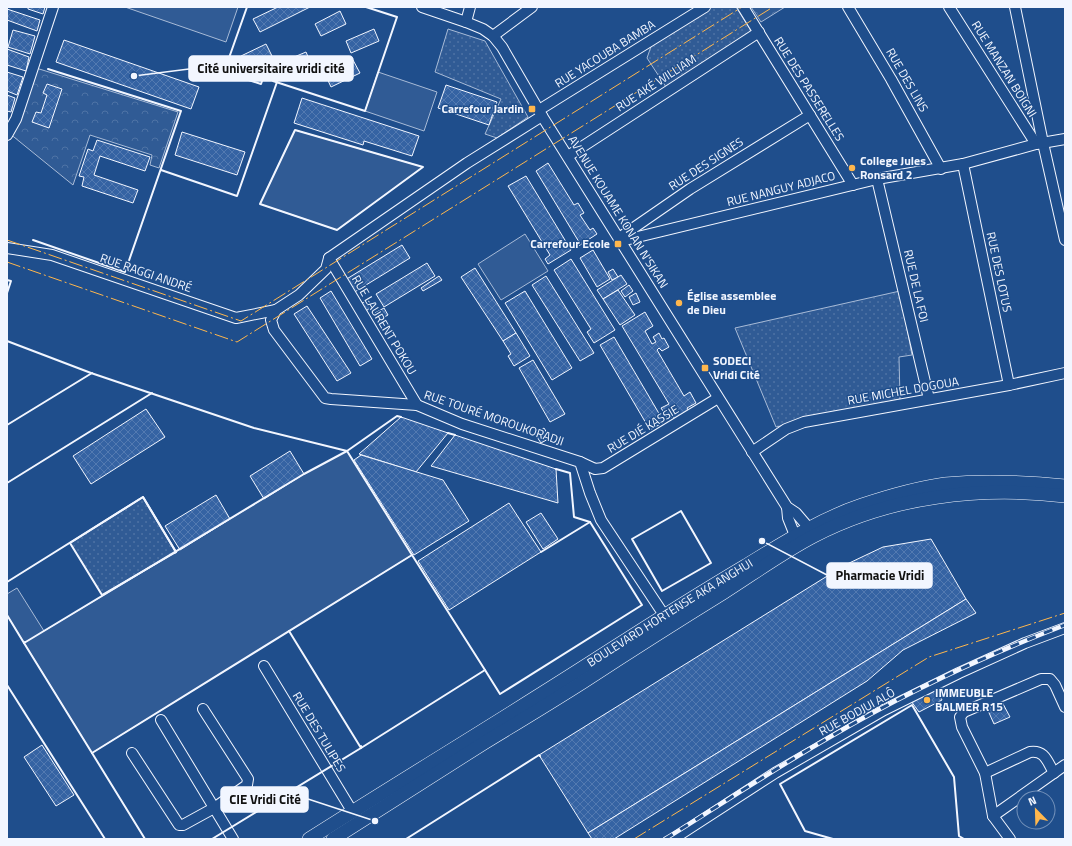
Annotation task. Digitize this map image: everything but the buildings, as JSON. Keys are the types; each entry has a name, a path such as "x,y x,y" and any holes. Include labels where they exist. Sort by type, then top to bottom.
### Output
{"main road":[{"name":"BOULEVARD HORTENSE AKA ANGHUI","path":"309,839 519,709 664,615 797,541 837,515 917,489 944,485 978,482 1024,482 1065,486"},
{"name":"BOULEVARD HORTENSE AKA ANGHUI","path":"812,532 883,509 933,497 978,493 1015,493 1065,496"},
{"name":"BOULEVARD HORTENSE AKA ANGHUI","path":"333,839 429,777 545,706 797,541"}],"street":[{"path":"7,135 16,119 53,7"},
{"name":"AVENUE KOUAME KONAN N'SIKAN","path":"422,7 483,29 493,36 502,47 540,113 787,507 796,513 812,532"},
{"path":"466,22 470,7"},
{"path":"493,36 532,7"},
{"name":"RUE YACOUBA BAMBA","path":"540,113 705,7"},
{"name":"RUE DES PASSERELLES","path":"744,7 853,185"},
{"name":"RUE DES LINS","path":"848,7 898,91 941,168"},
{"name":"RUE MANZAN BOIGNI","path":"949,7 1040,144"},
{"path":"1015,7 1040,144 1065,240"},
{"name":"RUE AKÉ WILLIAM","path":"568,156 759,32"},
{"path":"276,310 299,295 316,279 326,269 329,258 540,113"},
{"name":"RUE DES SIGNES","path":"620,240 690,189 810,114"},
{"name":"RUE NANGUY ADJACO","path":"620,240 877,179 963,164 1065,139"},
{"name":"RUE DES LOTUS","path":"963,164 1009,385"},
{"name":"RUE DE LA FOI","path":"877,179 930,399"},
{"name":"RUE RAGGI ANDRÉ","path":"7,248 52,255 236,318 276,310"},
{"name":"RUE LAURENT POKOU","path":"329,258 417,405"},
{"name":"RUE TOURÉ MOROUKORADJI","path":"276,310 271,320 274,330 325,398 417,405 462,424 580,462"},
{"name":"RUE MICHEL DOGOUA","path":"752,452 786,429 804,422 1009,385 1065,373"},
{"name":"RUE DIÉ KASSIE","path":"580,462 590,467 603,468 718,398"},
{"path":"580,462 601,520 664,615"},
{"name":"AVENUE KOUAME KONAN N'SIKAN","path":"787,507 788,518 797,541"},
{"name":"RUE BODJUI ALÔ","path":"673,839 775,773 884,710 959,673 1025,643 1065,628"},
{"name":"RUE DES TULIPES","path":"264,666 352,811"},
{"path":"1010,839 993,816 985,773 962,728 960,717 964,712 1041,680 1050,679 1056,685 1065,707"},
{"path":"132,753 179,825 183,825 214,808 247,785 248,780 203,709"},
{"path":"161,720 233,839"},
{"path":"985,773 1030,752 1037,752 1043,755 1054,773"},
{"path":"993,816 1065,765"}],"green space":[{"path":"701,7 736,7 753,34 666,87 647,58 654,38"},
{"path":"751,7 785,7 761,22"},
{"path":"448,29 485,41 528,117 497,138 485,134 501,99 435,72"},
{"path":"36,68 178,112 159,168 150,165 152,155 90,135 73,185 9,133"},
{"path":"900,291 912,355 899,357 900,399 776,427 735,328"},
{"path":"143,497 176,552 102,595 70,543"}],"shaded area":[{"path":"125,7 238,7 226,42"},
{"path":"378,72 437,92 424,131 365,111"},
{"path":"295,130 423,167 337,230 260,204"},
{"path":"525,234 548,271 501,300 478,264"},
{"path":"347,451 412,555 92,753 7,615 7,594 17,588 44,631 304,474"}],"railway":[{"path":"665,839 788,762 887,705 975,662 1065,625"}],"wall":[{"path":"247,7 224,72 261,84 267,67 277,70 273,81 365,111 397,17 366,7"},
{"path":"33,240 125,272 181,111 48,69"},
{"path":"161,170 237,196 277,82"},
{"path":"295,130 423,167 337,230 260,204 295,130"},
{"path":"7,280 11,281 7,293"},
{"path":"7,341 91,373 254,428 347,451 397,416 401,417"},
{"path":"7,425 92,373"},
{"path":"7,483 152,393"},
{"path":"448,433 455,435"},
{"path":"347,451 412,555 92,753 24,643 304,474 347,451"},
{"path":"556,469 570,473 574,517 590,522"},
{"path":"143,497 176,552 102,595 70,543 143,497"},
{"path":"7,582 143,497 176,552 174,553"},
{"path":"681,511 711,563 662,591 632,539 681,511"},
{"path":"485,670 500,694 642,605 590,522 541,552"},
{"path":"289,631 361,748 485,670 412,555"},
{"path":"7,615 24,643 25,642"},
{"path":"7,685 105,839"},
{"path":"833,839 805,831 780,784 912,705 954,777 959,836 964,839"},
{"path":"212,839 361,748 361,746"},
{"path":"92,753 145,839"},
{"path":"406,839 539,755 540,756"}],"power":[{"path":"7,240 241,321 742,7"},
{"path":"7,262 237,342 773,7"},
{"path":"634,839 929,657 1065,613"}],"place":[{"name":"Cité universitaire vridi cité","path":"134,76"},
{"name":"Carrefour Jardin","path":"532,109"},
{"name":"College Jules Ronsard 2","path":"852,168"},
{"name":"Carrefour Ecole","path":"618,244"},
{"name":"Église assemblee de Dieu","path":"679,303"},
{"name":"SODECI Vridi Cité","path":"705,368"},
{"name":"Pharmacie Vridi","path":"762,541"},
{"name":"IMMEUBLE BALMER R15","path":"927,700"},
{"name":"CIE Vridi Cité","path":"375,821"}]}
